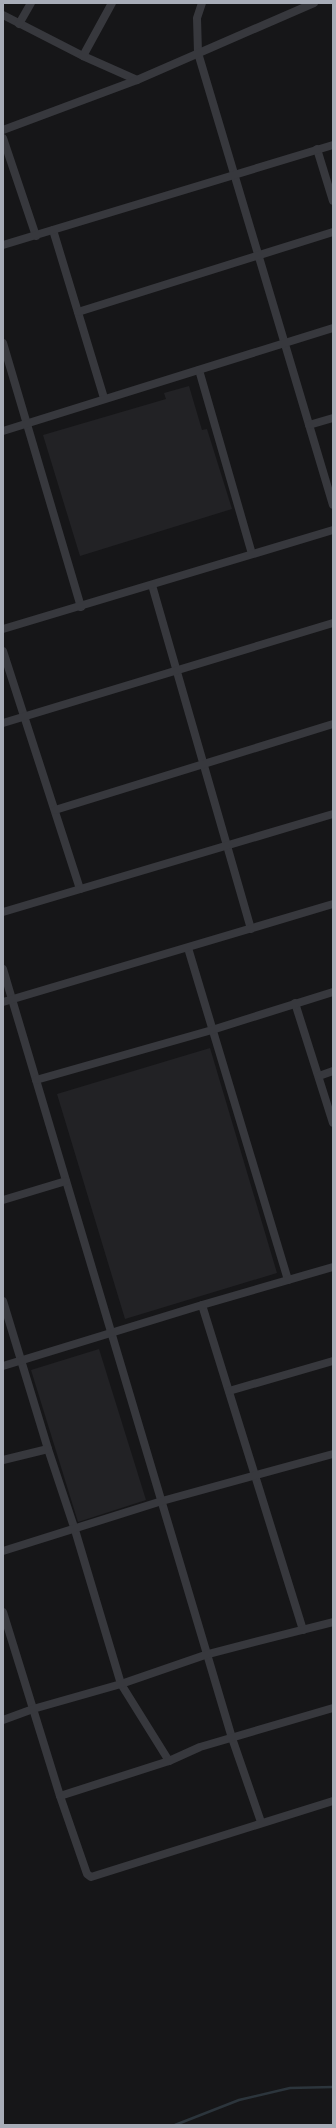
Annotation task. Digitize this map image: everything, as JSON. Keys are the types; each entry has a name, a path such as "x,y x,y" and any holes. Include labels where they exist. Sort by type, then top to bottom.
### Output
{"street":[{"path":"19,24 31,3"},
{"path":"83,56 112,3"},
{"path":"202,3 197,18 198,53 333,506"},
{"path":"3,130 137,80 314,3"},
{"path":"3,15 83,56 137,80"},
{"path":"3,138 36,236"},
{"path":"3,245 333,144"},
{"path":"317,149 333,201"},
{"path":"52,230 104,398"},
{"path":"78,312 333,232"},
{"path":"3,431 104,398 333,328"},
{"path":"3,343 81,607"},
{"path":"199,370 252,554"},
{"path":"309,424 333,418"},
{"path":"3,629 81,607 333,530"},
{"path":"152,585 251,929"},
{"path":"3,723 333,623"},
{"path":"3,651 80,889"},
{"path":"55,810 333,724"},
{"path":"3,912 227,847 333,814"},
{"path":"3,1002 333,904"},
{"path":"188,948 288,1280"},
{"path":"3,969 232,1738 261,1822"},
{"path":"36,1080 212,1030 333,992"},
{"path":"295,1003 333,1123"},
{"path":"319,1076 333,1071"},
{"path":"3,1200 66,1181"},
{"path":"3,1366 202,1305 333,1267"},
{"path":"3,1302 48,1449 75,1530 121,1684 169,1761"},
{"path":"202,1305 303,1630"},
{"path":"229,1391 333,1361"},
{"path":"3,1460 48,1449"},
{"path":"3,1551 75,1530 162,1501 333,1454"},
{"path":"3,1612 60,1796 87,1874 91,1877 261,1822 333,1801"},
{"path":"3,1720 33,1709 121,1684 208,1654 333,1622"},
{"path":"60,1796 169,1761 200,1747 333,1708"}],"shaded area":[{"path":"189,386 202,430 207,429 232,509 80,556 43,435 166,399 164,393"},
{"path":"210,1048 277,1273 125,1319 57,1094"},
{"path":"99,1349 146,1500 78,1522 31,1370"}],"waterway":[{"path":"175,2125 239,2100 290,2088 333,2087"}]}
